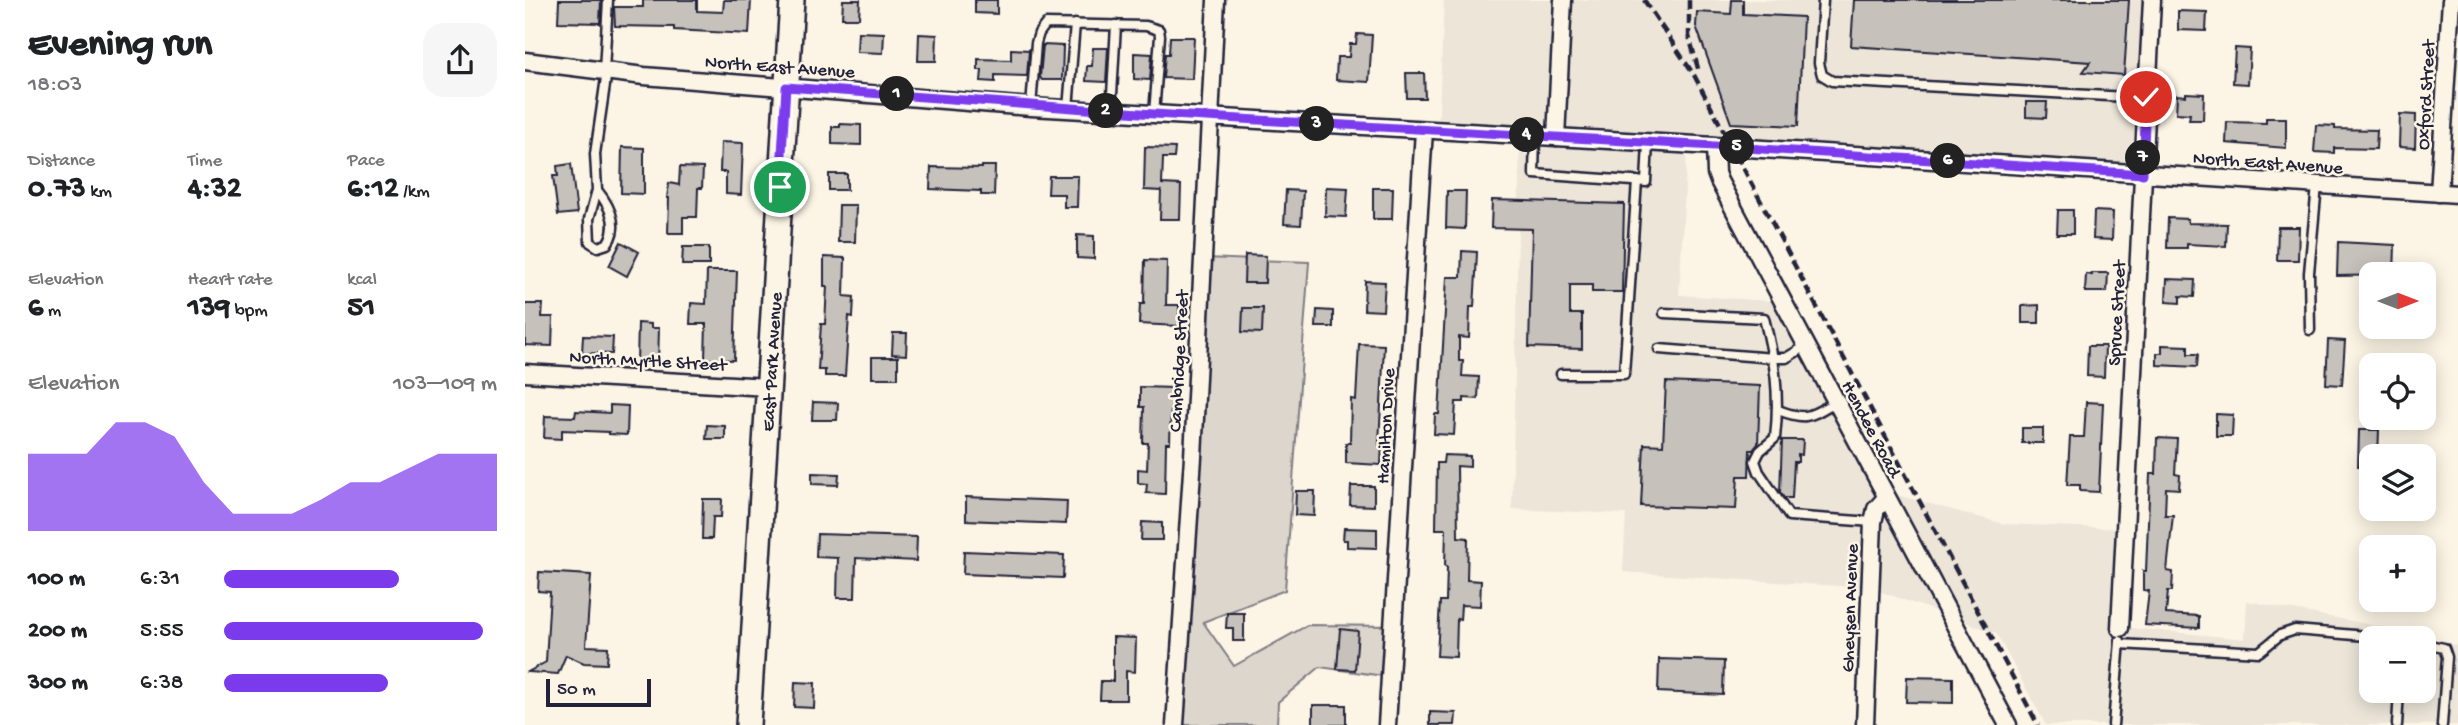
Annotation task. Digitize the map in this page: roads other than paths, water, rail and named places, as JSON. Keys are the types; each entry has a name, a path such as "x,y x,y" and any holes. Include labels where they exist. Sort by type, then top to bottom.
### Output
{"main road":[{"name":"East Park Avenue","path":"748,725 792,0"}],"street":[{"name":"Cambridge Street","path":"1175,725 1194,444 1216,0"},
{"path":"1556,137 1563,0"},
{"name":"Spruce Street","path":"2120,636 2151,0"},
{"name":"Oxford Street","path":"2439,193 2451,0"},
{"name":"North East Avenue","path":"525,61 687,80 1031,107 1715,146 2458,194"},
{"name":"Hamilton Drive","path":"1387,725 1424,130"},
{"name":"Hendee Road","path":"1715,146 1719,181 2008,725"},
{"name":"North Myrtle Street","path":"525,373 768,387"},
{"name":"Gheysen Avenue","path":"1865,725 1873,522 1876,509 1886,498"}],"lane":[{"path":"597,190 607,202 613,222 613,235 607,244 598,247 590,242 589,219 597,190 595,154 606,71 608,0"},
{"path":"1823,0 1819,63 1822,75 1832,81 2146,97"},
{"path":"1031,107 1036,43 1038,33 1046,24 1146,26 1159,30 1154,114"},
{"path":"1068,109 1075,24"},
{"path":"1111,112 1116,25"},
{"path":"1535,136 1534,174 1646,182 1648,142"},
{"path":"1561,374 1624,374 1637,181"},
{"path":"2310,330 2309,273 2317,185"},
{"path":"1664,313 1763,318 1774,358 1778,411 1775,438 1760,451 1755,461 1759,472 1789,516 1873,522"},
{"path":"1659,349 1786,358 1806,346"},
{"path":"1778,411 1796,417 1809,417 1835,402"},
{"path":"2113,725 2120,636 2259,652 2280,635 2295,629 2359,635"},
{"path":"2436,646 2444,648 2447,657 2442,725"},
{"path":"2396,725 2398,703"}],"railway":[{"path":"1644,0 1694,75 2038,725"},
{"path":"1689,0 1689,36 1699,72"}]}
